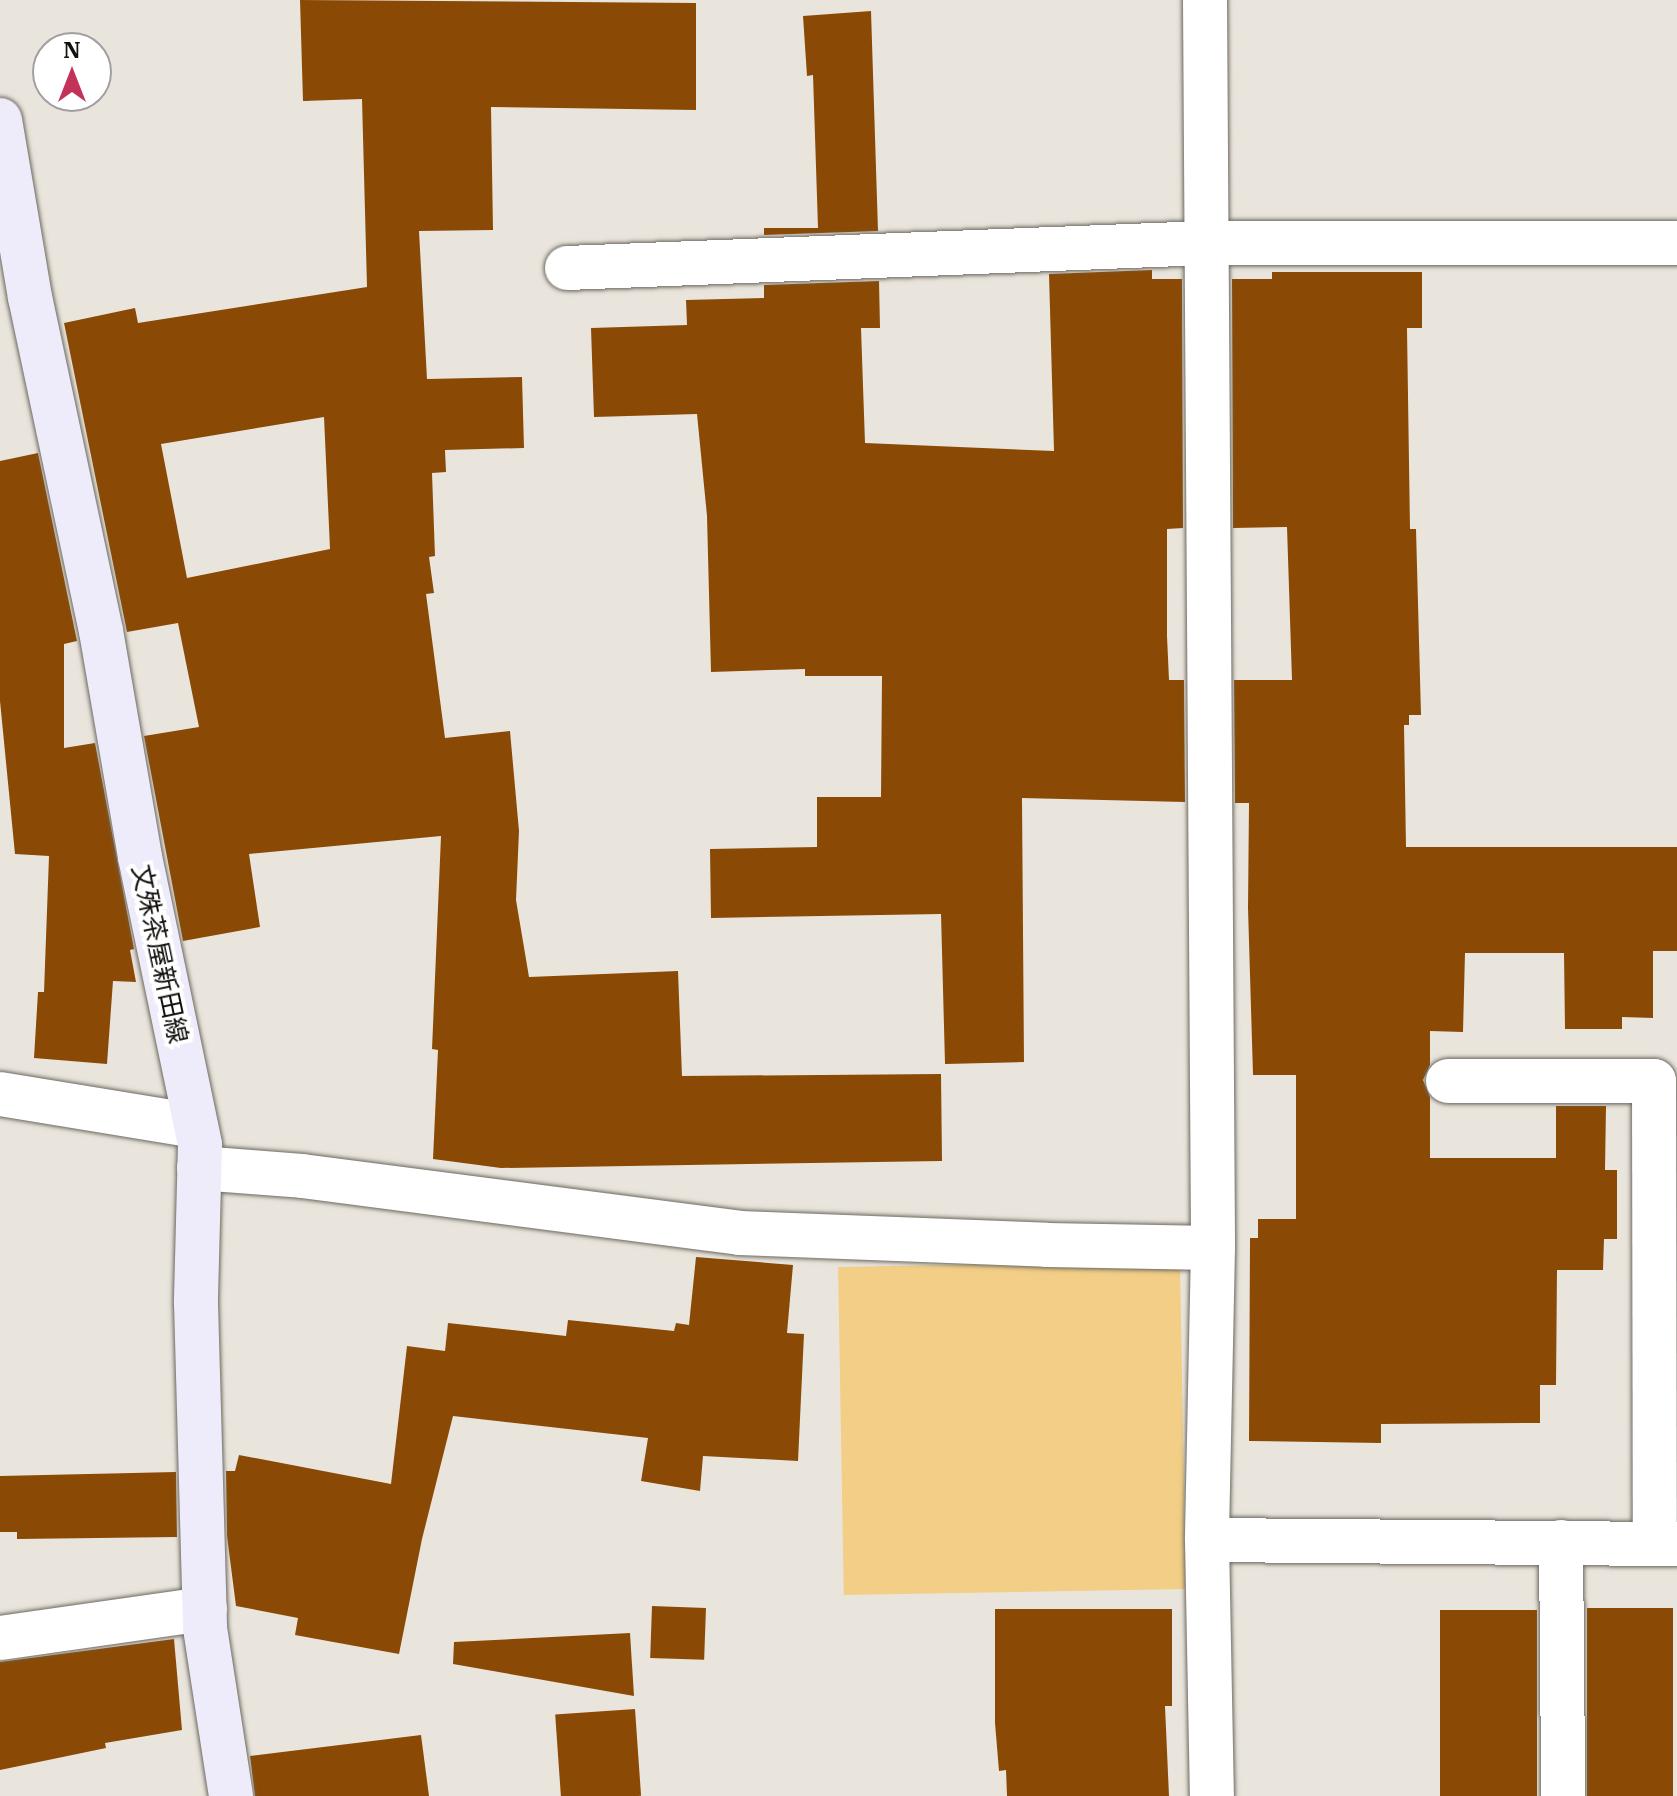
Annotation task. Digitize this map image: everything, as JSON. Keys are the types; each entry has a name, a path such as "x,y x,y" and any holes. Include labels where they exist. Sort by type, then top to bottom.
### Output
{"main road":[{"name":"文殊茶屋新田線","path":"0,120 30,297 101,631 140,857 197,1147 196,1303 205,1609 231,1796"}],"street":[{"path":"1205,0 1213,1248 1207,1540 1212,1796"},
{"path":"567,268 1206,243 1677,243"},
{"path":"1207,1540 1666,1544 1654,1081 1448,1081"},
{"path":"0,1094 302,1176 740,1233 1213,1248"},
{"path":"1561,1542 1563,1796"},
{"path":"0,1638 205,1609"}],"shaded area":[{"path":"1180,1261 1186,1589 844,1595 838,1267"}],"building":[{"path":"300,0 696,3 696,110 491,107 493,230 419,231 427,379 522,377 524,448 445,450 446,472 432,473 435,556 429,557 434,593 426,594 445,738 510,731 519,831 516,900 529,977 678,971 682,1076 941,1074 942,1161 501,1168 433,1159 438,1050 432,1049 441,836 249,854 260,927 183,941 144,736 199,727 178,623 127,632 64,323 135,308 138,323 367,287 362,99 303,101","holes":["324,417 330,549 187,578 161,444"]},
{"path":"871,11 878,231 764,235 764,228 818,228 813,75 807,76 803,16"},
{"path":"1152,270 1152,279 1182,279 1183,528 1167,529 1167,636 1169,680 1184,680 1185,802 1022,798 1024,1062 945,1064 941,914 711,918 710,849 817,847 817,797 881,797 882,676 805,676 805,669 711,672 707,516 697,414 594,417 591,328 687,325 686,300 764,298 764,285 879,281 880,328 861,328 865,443 1054,451 1049,274"},
{"path":"1272,272 1422,272 1422,328 1407,328 1410,529 1416,529 1421,715 1409,715 1409,725 1404,725 1406,847 1677,847 1677,951 1653,951 1653,1018 1622,1017 1622,1029 1565,1029 1564,953 1465,953 1463,1032 1430,1031 1430,1065 1423,1080 1430,1097 1430,1158 1556,1158 1556,1106 1606,1106 1605,1170 1617,1170 1617,1239 1604,1239 1603,1270 1557,1270 1556,1385 1540,1385 1540,1423 1381,1424 1381,1443 1249,1441 1250,1238 1258,1238 1258,1219 1296,1219 1296,1075 1253,1075 1248,908 1249,803 1235,803 1234,680 1292,680 1287,527 1233,528 1232,279 1272,279"},
{"path":"38,453 77,641 64,644 64,748 95,743 134,949 130,950 136,982 113,981 107,1064 34,1058 38,992 44,992 49,856 15,854 0,701 0,461"},
{"path":"696,1257 793,1265 787,1333 804,1334 798,1461 703,1456 700,1491 641,1481 648,1438 453,1416 422,1539 399,1654 295,1635 298,1618 236,1606 227,1536 226,1471 235,1471 239,1455 391,1484 407,1346 445,1351 448,1323 566,1336 568,1320 674,1331 676,1323 689,1325"},
{"path":"176,1472 177,1537 17,1539 17,1532 0,1532 0,1476"},
{"path":"652,1606 706,1608 704,1660 650,1658"},
{"path":"1587,1608 1673,1608 1673,1796 1587,1796"},
{"path":"995,1609 1172,1609 1172,1706 1165,1706 1169,1796 1007,1796 1006,1770 999,1771 995,1723"},
{"path":"1440,1610 1537,1610 1537,1796 1440,1796"},
{"path":"630,1633 634,1696 453,1664 454,1642"},
{"path":"174,1639 182,1730 105,1743 106,1748 0,1770 0,1662"},
{"path":"635,1709 641,1796 561,1796 555,1715"},
{"path":"421,1735 429,1796 255,1796 250,1756"}]}
